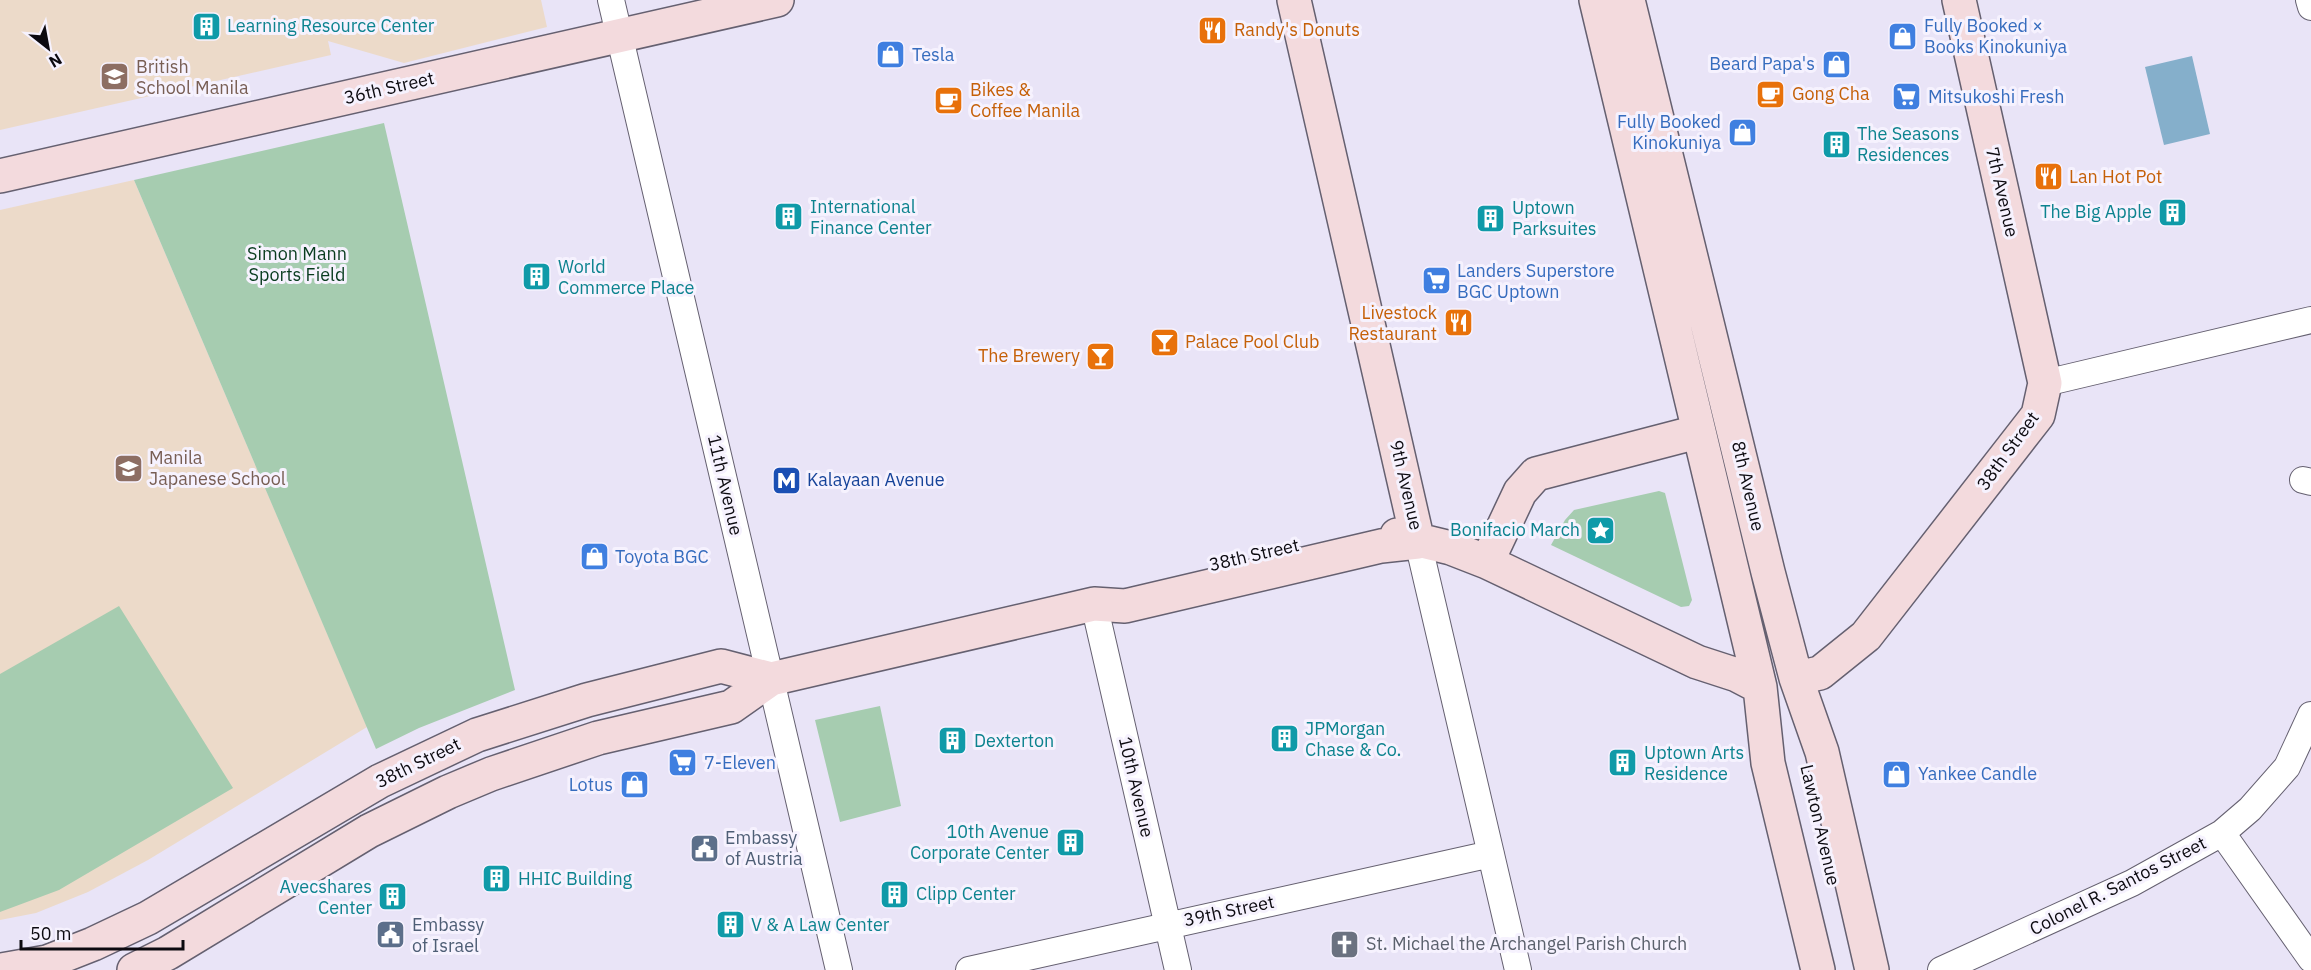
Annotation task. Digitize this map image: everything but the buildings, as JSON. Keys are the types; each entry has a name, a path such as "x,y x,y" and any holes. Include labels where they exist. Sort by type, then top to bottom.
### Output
{"main road":[{"name":"36th Street","path":"0,176 777,0"},
{"name":"9th Avenue","path":"1294,0 1418,542"},
{"name":"8th Avenue","path":"1596,0 1697,432 1760,687 1768,763 1818,970"},
{"name":"8th Avenue","path":"1628,0 1796,678 1822,752 1872,970"},
{"name":"7th Avenue","path":"1959,0 2045,383"},
{"name":"38th Street","path":"1796,678 1820,673 1866,636 2038,415 2045,383"},
{"path":"1487,562 1520,492 1536,474 1697,432"},
{"name":"38th Street","path":"134,970 168,953 369,831 448,792 491,774 597,738 731,707 771,679 1094,604 1125,606 1381,546 1418,542 1451,548 1487,562 1697,662 1737,675 1760,687"},
{"name":"38th Street","path":"2,970 47,962 93,944 148,918 380,781 477,735 578,702 721,666 771,679"},
{"name":"Lawton Avenue","path":"1796,678 1800,733 1853,970"},
{"name":"Lawton Avenue","path":"1760,687 1790,759 1837,970"}],"street":[{"name":"11th Avenue","path":"611,0 839,970"},
{"path":"2309,0 2311,7"},
{"path":"2045,383 2311,320"},
{"name":"9th Avenue","path":"1418,542 1518,970"},
{"name":"10th Avenue","path":"1094,604 1178,970"},
{"name":"Colonel R. Santos Street","path":"1941,970 2132,883 2222,832 2250,809 2287,767 2311,715"},
{"path":"2222,832 2311,959"},
{"name":"39th Street","path":"969,970 1167,924 1491,854"}],"shaded area":[{"name":"British School Manila","path":"0,0 541,0 547,27 404,63 328,41 331,55 0,130"},
{"name":"Manila Japanese School","path":"134,180 367,727 148,860 88,892 36,913 0,920 0,210"}],"green space":[{"name":"Simon Mann Sports Field","path":"384,123 515,690 419,728 376,749 134,180"},
{"path":"1659,491 1665,493 1692,600 1689,606 1681,607 1551,545 1565,520 1574,510"},
{"path":"119,606 233,788 59,890 0,912 0,674"},
{"path":"880,706 901,806 840,822 815,720"}],"water":[{"path":"2192,56 2210,134 2164,145 2145,67"}],"place":[{"name":"Learning Resource Center","path":"206,26"},
{"name":"Randy's Donuts","path":"1213,30"},
{"name":"Fully Booked × Books Kinokuniya","path":"1903,36"},
{"name":"Tesla","path":"891,55"},
{"name":"Beard Papa's","path":"1836,64"},
{"name":"British School Manila","path":"115,77"},
{"name":"Gong Cha","path":"1771,94"},
{"name":"Mitsukoshi Fresh","path":"1907,97"},
{"name":"Bikes & Coffee Manila","path":"949,100"},
{"name":"Fully Booked Kinokuniya","path":"1742,132"},
{"name":"The Seasons Residences","path":"1836,144"},
{"name":"Lan Hot Pot","path":"2048,177"},
{"name":"The Big Apple","path":"2173,212"},
{"name":"International Finance Center","path":"789,217"},
{"name":"Uptown Parksuites","path":"1491,218"},
{"name":"World Commerce Place","path":"537,277"},
{"name":"Landers Superstore BGC Uptown","path":"1436,281"},
{"name":"Livestock Restaurant","path":"1458,323"},
{"name":"Palace Pool Club","path":"1164,342"},
{"name":"The Brewery","path":"1101,356"},
{"name":"Manila Japanese School","path":"128,468"},
{"name":"Kalayaan Avenue","path":"786,480"},
{"name":"Bonifacio March","path":"1601,530"},
{"name":"Toyota BGC","path":"594,557"},
{"name":"JPMorgan Chase & Co.","path":"1284,739"},
{"name":"Dexterton","path":"953,741"},
{"name":"7-Eleven","path":"683,763"},
{"name":"Uptown Arts Residence","path":"1623,763"},
{"name":"Yankee Candle","path":"1897,774"},
{"name":"Lotus","path":"634,785"},
{"name":"10th Avenue Corporate Center","path":"1070,842"},
{"name":"Embassy of Austria","path":"704,848"},
{"name":"HHIC Building","path":"497,879"},
{"name":"Clipp Center","path":"895,894"},
{"name":"Avecshares Center","path":"393,897"},
{"name":"V & A Law Center","path":"730,925"},
{"name":"Embassy of Israel","path":"391,935"},
{"name":"St. Michael the Archangel Parish Church","path":"1345,944"}]}
